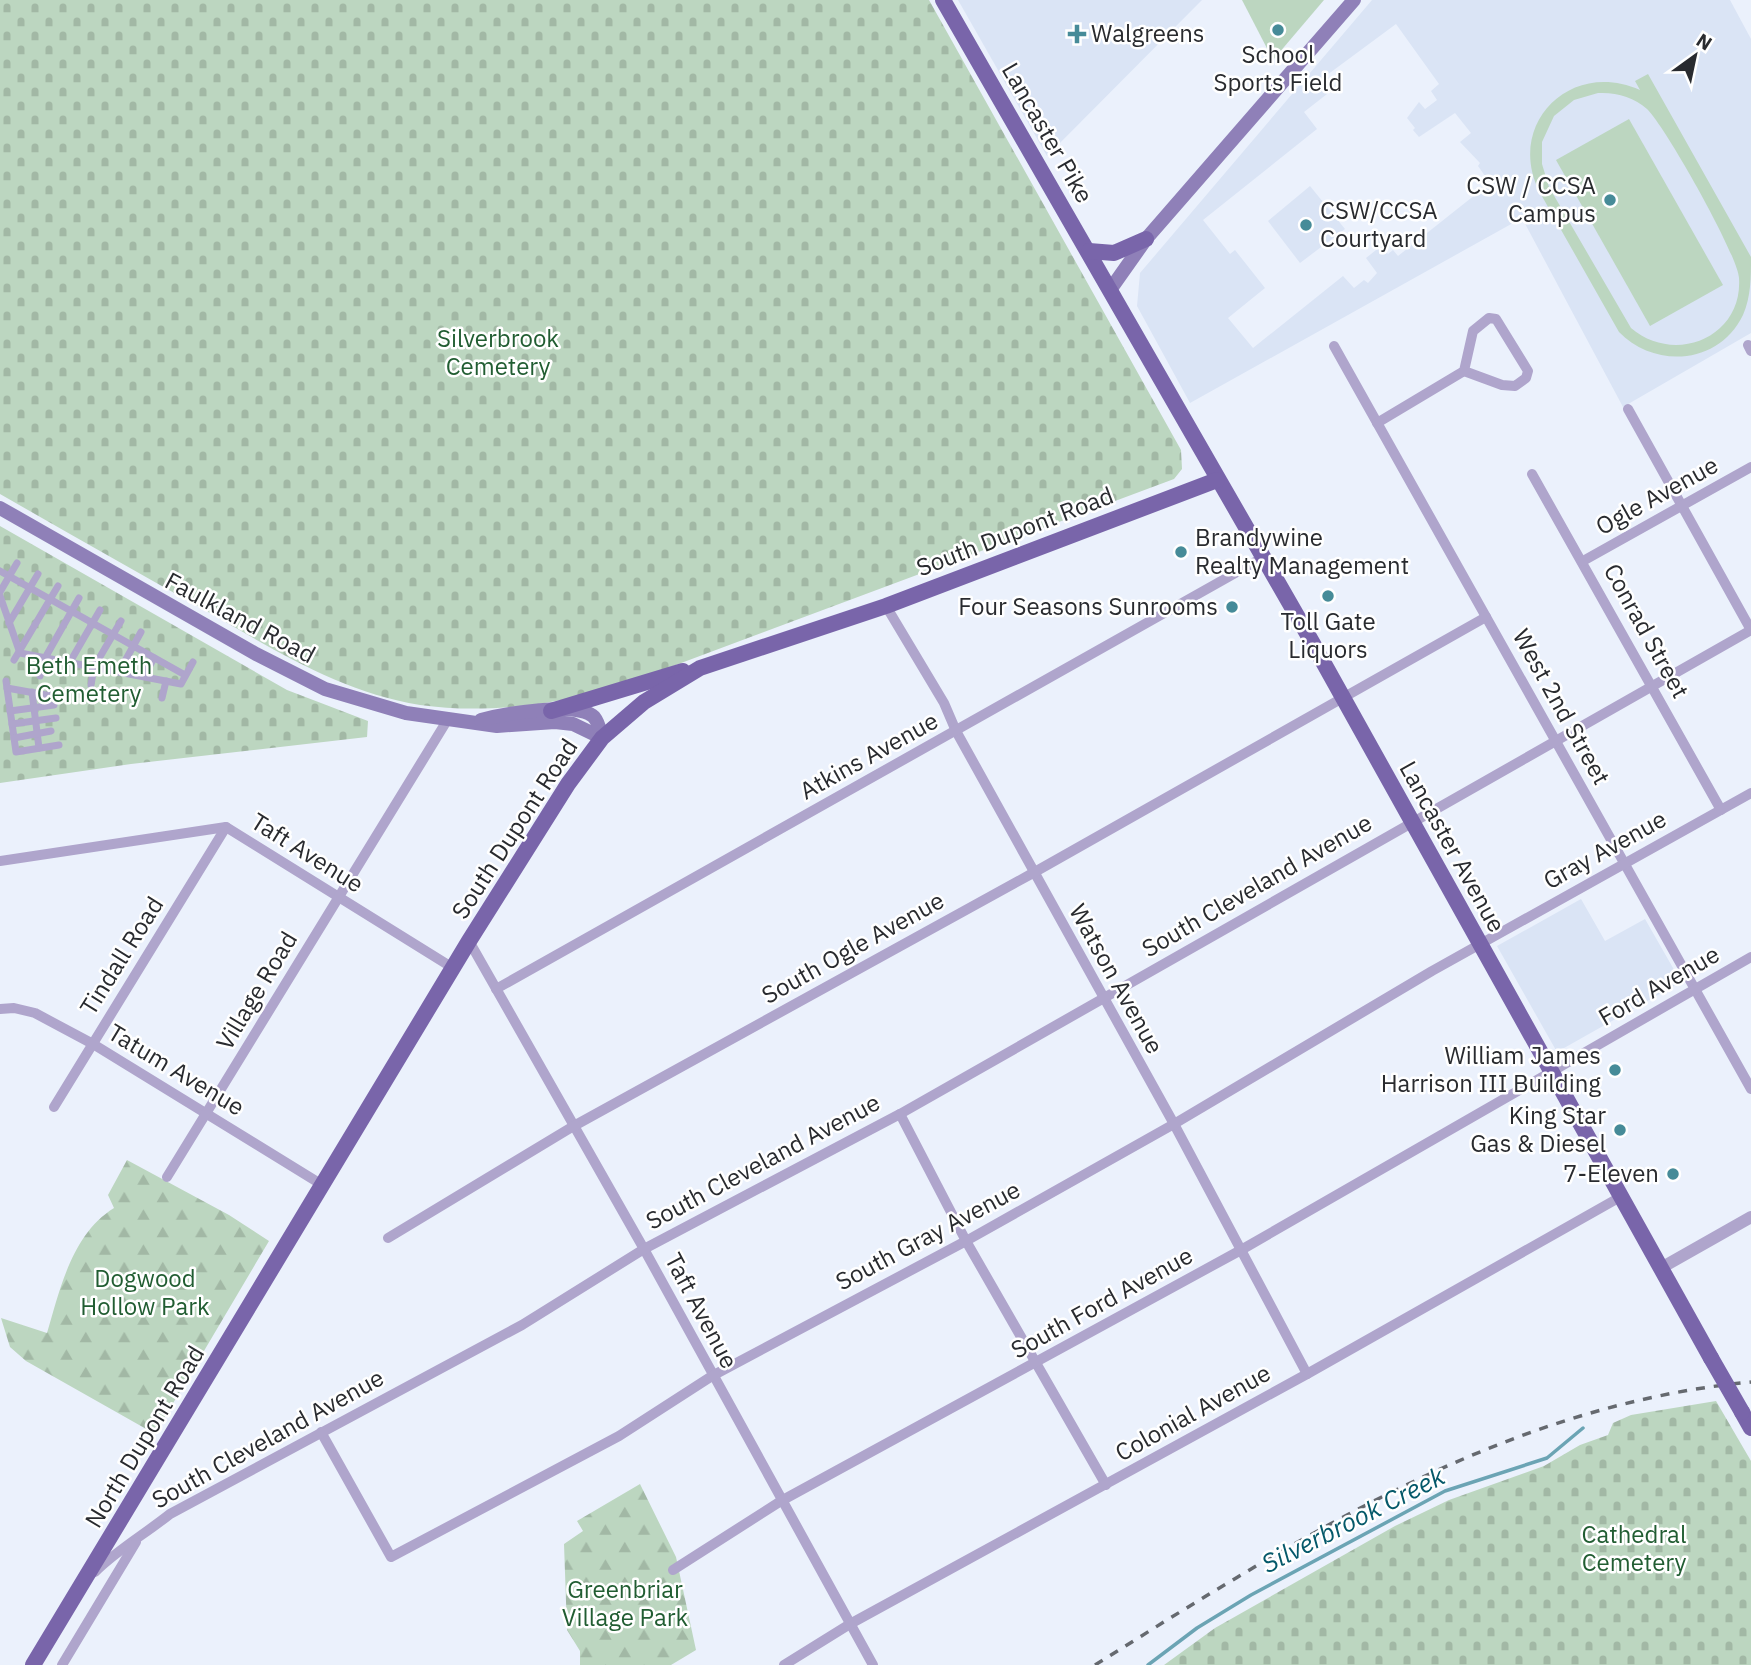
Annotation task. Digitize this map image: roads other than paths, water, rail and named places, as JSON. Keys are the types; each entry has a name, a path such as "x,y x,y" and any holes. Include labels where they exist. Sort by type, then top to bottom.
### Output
{"main road":[{"name":"Lancaster Pike","path":"943,0 1110,290"},
{"path":"1110,290 1146,239 1354,0"},
{"path":"1089,251 1114,253 1146,239"},
{"name":"Lancaster Avenue","path":"1110,290 1412,821 1751,1428"},
{"name":"South Dupont Road","path":"295,1233 469,941 568,784 602,738 644,702 700,668 886,606 1217,480"},
{"name":"Faulkland Road","path":"0,508 301,677 367,703 497,726 573,724 602,738"},
{"path":"551,711 700,668"},
{"name":"Faulkland Road","path":"476,721 565,709 593,716 602,738"},
{"name":"North Dupont Road","path":"33,1665 295,1233"}],"street":[{"path":"1377,422 1464,371 1515,386 1526,378 1528,371 1496,319 1489,318 1473,331 1464,371"},
{"name":"West 2nd Street","path":"1334,346 1751,1089"},
{"path":"1628,409 1751,630"},
{"name":"Ogle Avenue","path":"1583,561 1751,467"},
{"name":"Conrad Street","path":"1532,474 1721,810"},
{"name":"Atkins Avenue","path":"496,989 1262,558"},
{"path":"17,563 0,594 20,653"},
{"path":"0,570 185,675"},
{"path":"9,623 38,574"},
{"path":"14,660 58,586"},
{"path":"40,676 45,658 79,598"},
{"name":"Watson Avenue","path":"886,606 944,703 956,732 1174,1124 1307,1374"},
{"path":"70,662 100,610"},
{"path":"1341,697 1486,617"},
{"path":"91,685 94,667 121,621"},
{"name":"South Cleveland Avenue","path":"78,1591 111,1556 136,1542 170,1514 522,1325 644,1249 900,1114 1751,630"},
{"path":"119,672 141,632"},
{"path":"20,653 180,684 193,662"},
{"path":"144,676 154,658"},
{"path":"162,698 166,681"},
{"path":"10,711 34,708 56,701 6,685 16,752 59,745"},
{"path":"32,692 39,748"},
{"name":"South Ogle Avenue","path":"388,1238 572,1127 1033,873 1341,697"},
{"path":"12,724 56,718"},
{"name":"Village Road","path":"167,1177 209,1113 448,719"},
{"path":"14,738 51,731"},
{"name":"Gray Avenue","path":"1480,944 1751,793"},
{"name":"Taft Avenue","path":"0,861 226,827 453,968"},
{"name":"Tindall Road","path":"54,1107 226,827"},
{"name":"Taft Avenue","path":"469,941 572,1127 644,1249 873,1665"},
{"name":"South Gray Avenue","path":"321,1432 391,1556 619,1436 712,1376 966,1241 1174,1124 1480,944"},
{"name":"Ford Avenue","path":"1552,1073 1751,957"},
{"name":"Tatum Avenue","path":"0,1009 14,1008 35,1013 93,1044 324,1186"},
{"name":"South Ford Avenue","path":"673,1570 781,1501 1037,1364 1552,1073"},
{"path":"900,1114 966,1241 1106,1485"},
{"name":"Colonial Avenue","path":"784,1665 850,1624 1307,1374 1622,1196"},
{"path":"1661,1268 1751,1217"},
{"name":"South Cleveland Avenue","path":"62,1665 136,1542"}],"waterway":[{"name":"Silverbrook Creek","path":"1148,1665 1197,1628 1251,1595 1445,1491 1547,1458 1583,1428"}],"railway":[{"path":"1095,1665 1249,1570 1327,1526 1407,1484 1489,1448 1574,1418 1661,1396 1751,1382"}],"place":[{"name":"School Sports Field","path":"1278,30"},
{"name":"Walgreens","path":"1077,34"},
{"name":"CSW / CCSA Campus","path":"1610,200"},
{"name":"CSW/CCSA Courtyard","path":"1306,225"},
{"name":"Brandywine Realty Management","path":"1181,552"},
{"name":"Toll Gate Liquors","path":"1328,596"},
{"name":"Four Seasons Sunrooms","path":"1232,607"},
{"name":"William James Harrison III Building","path":"1615,1070"},
{"name":"King Star Gas & Diesel","path":"1620,1130"},
{"name":"7-Eleven","path":"1673,1174"}],"park label":[{"name":"Silverbrook Cemetery","path":"498,353"},
{"name":"Beth Emeth Cemetery","path":"89,680"},
{"name":"Dogwood Hollow Park","path":"145,1293"},
{"name":"Cathedral Cemetery","path":"1634,1549"},
{"name":"Greenbriar Village Park","path":"625,1604"}]}
